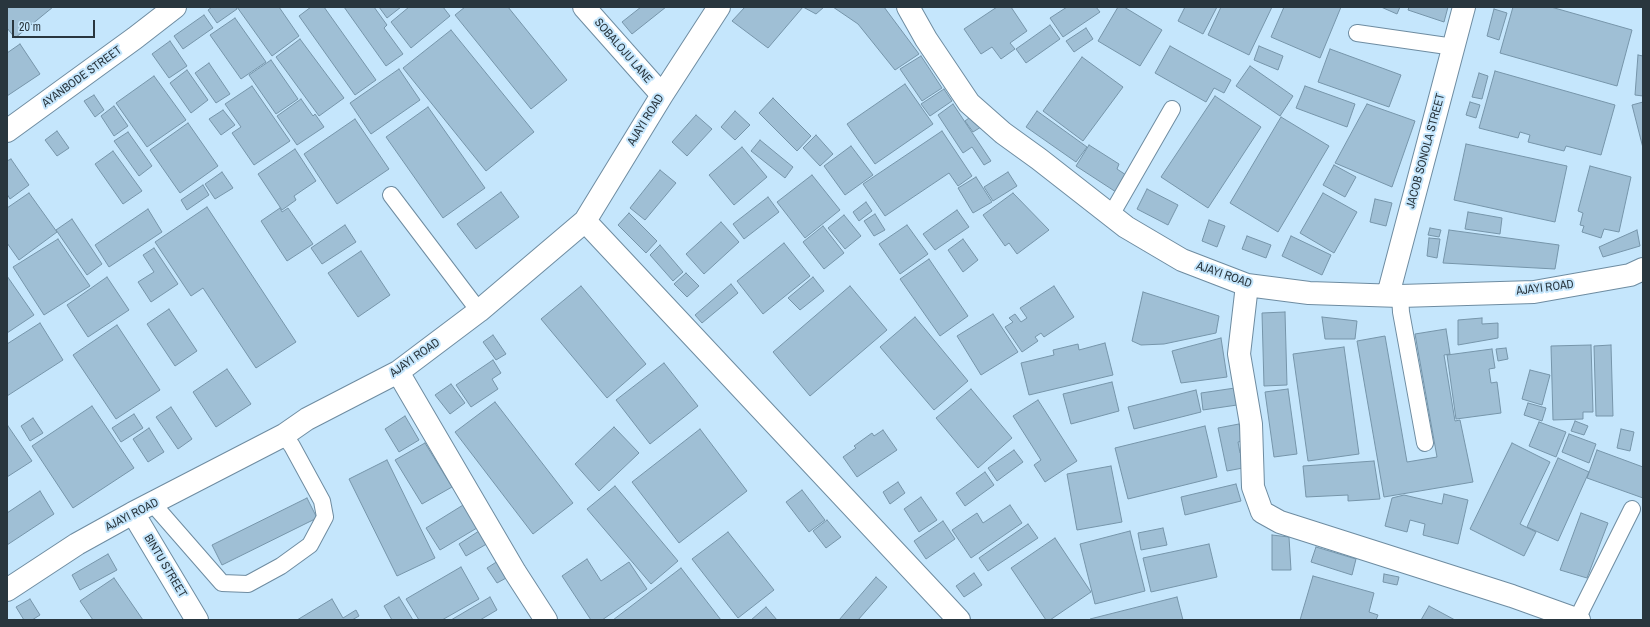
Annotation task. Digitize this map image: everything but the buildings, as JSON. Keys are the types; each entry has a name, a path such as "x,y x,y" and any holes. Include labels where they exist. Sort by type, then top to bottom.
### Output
{"street":[{"name":"AYANBODE STREET","path":"7,131 175,7"},
{"name":"SOBALOJU LANE","path":"584,7 662,95"},
{"name":"AJAYI ROAD","path":"7,590 77,544 133,513 284,435 307,419 398,372 479,312 585,221 662,95 719,7"},
{"name":"AJAYI ROAD","path":"908,7 926,39 969,103 1003,133 1126,227 1182,260 1247,285 1309,293 1394,296 1534,292 1630,275 1643,269"},
{"name":"JACOB SONOLA STREET","path":"1394,296 1464,7"},
{"path":"585,221 959,620"},
{"path":"1247,285 1239,354 1251,424 1253,487 1262,512 1280,522 1512,596 1578,620"},
{"path":"398,372 515,572 546,620"},
{"name":"BINTU STREET","path":"133,513 197,620"}],"lane":[{"path":"1357,33 1454,47"},
{"path":"1111,215 1172,110"},
{"path":"391,195 479,312"},
{"path":"1394,296 1400,312 1425,443"},
{"path":"153,504 222,583 248,584 281,566 310,545 325,517 322,501 292,446 284,435"},
{"path":"1578,620 1632,509"}]}
